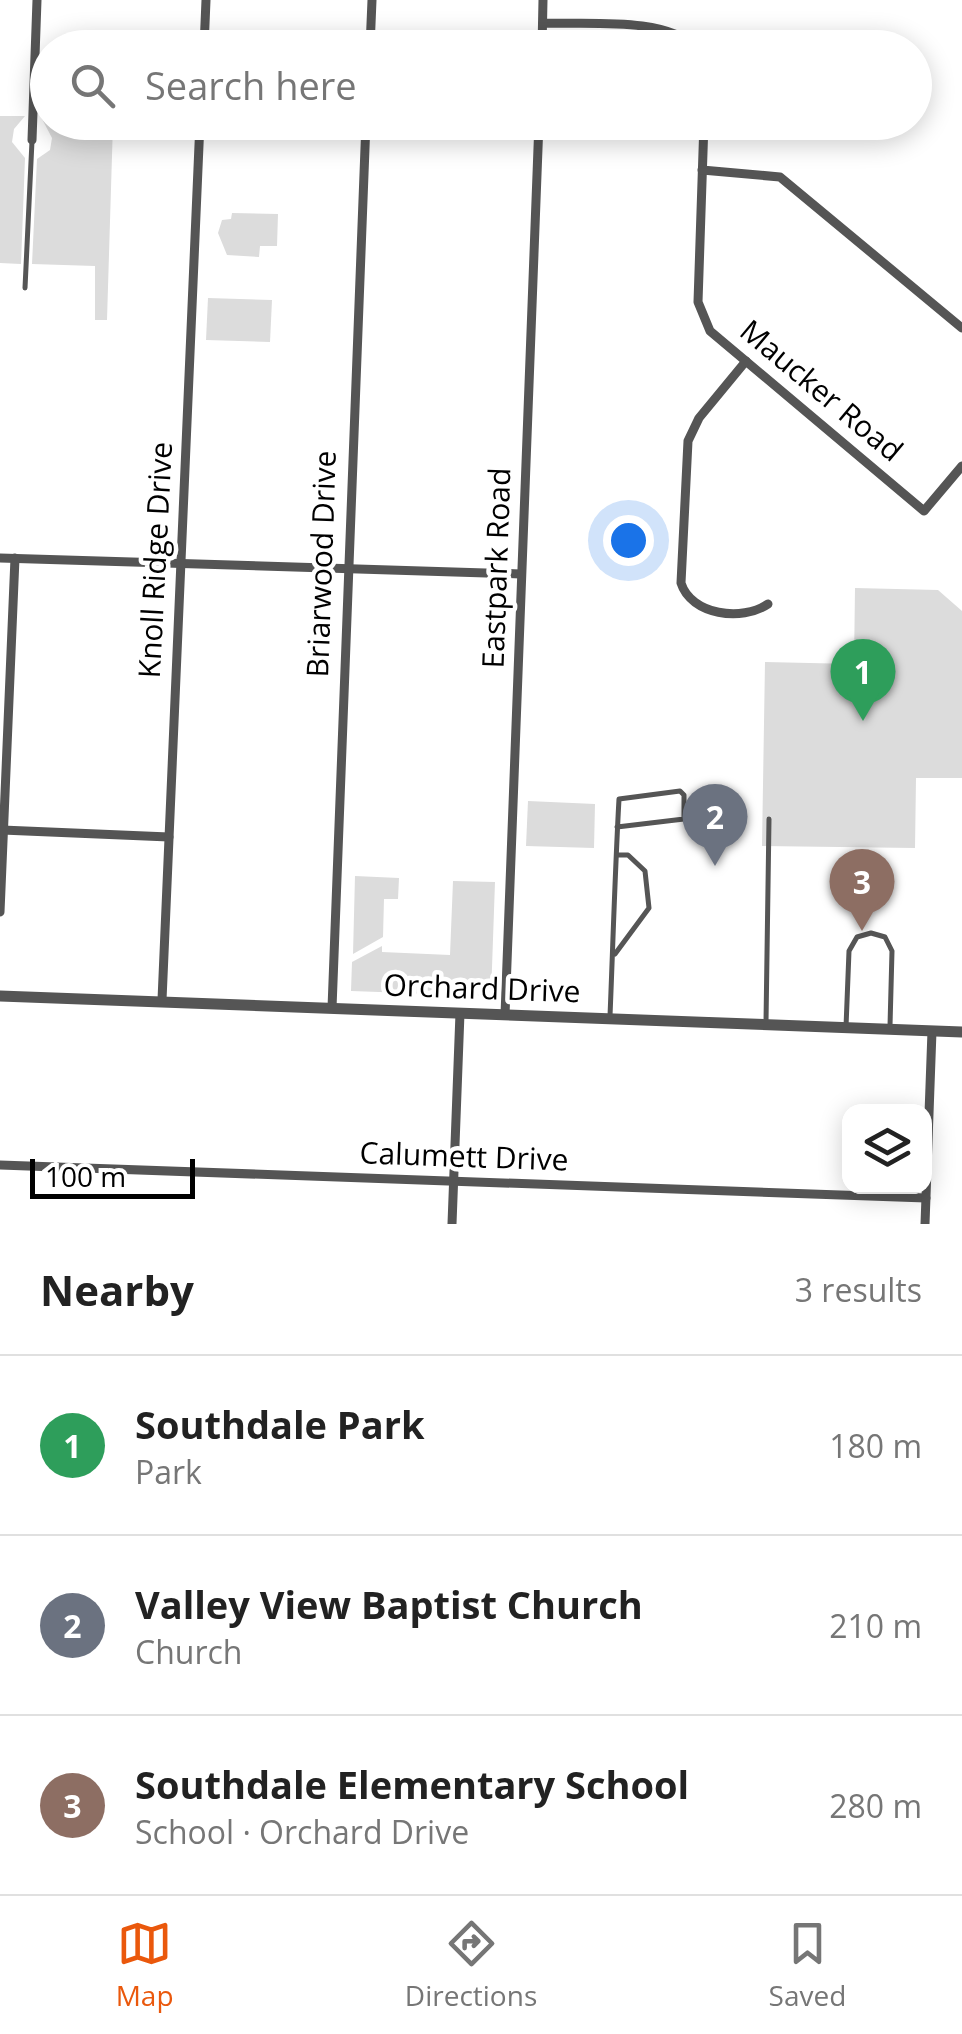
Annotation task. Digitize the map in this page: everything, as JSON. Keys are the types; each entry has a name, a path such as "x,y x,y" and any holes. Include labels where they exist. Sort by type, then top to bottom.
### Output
{"street":[{"path":"36,30 37,0"},
{"path":"205,30 206,0"},
{"path":"371,30 372,0"},
{"path":"543,0 543,30"},
{"path":"543,24 665,30"},
{"name":"Knoll Ridge Drive","path":"162,1000 199,140"},
{"name":"Briarwood Drive","path":"332,1008 365,140"},
{"name":"Eastpark Road","path":"505,1014 538,140"},
{"name":"Maucker Road","path":"703,140 700,313 710,331 924,511 962,466"},
{"path":"702,170 780,177 962,328"},
{"path":"746,361 699,418 688,441 681,583 692,602 712,611 750,612 768,604"},
{"path":"0,558 521,574"},
{"path":"0,912 15,558"},
{"path":"2,830 169,837"},
{"name":"Orchard Drive","path":"0,996 962,1032"},
{"path":"452,1224 460,1013"},
{"path":"925,1224 932,1031"},
{"name":"Calumett Drive","path":"0,1165 926,1198"}],"lane":[{"path":"24,288 32,140"},
{"path":"610,1018 617,827 619,799 680,791 684,795 684,820 617,827"},
{"path":"766,1025 769,819"},
{"path":"613,956 649,908 645,871 628,855 616,855"},
{"path":"846,1028 849,951 857,937 872,933 885,938 892,951 890,1029"}],"shaded area":[{"path":"0,116 25,116 14,129 12,142 25,158 21,264 0,263"},
{"path":"52,140 112,140 107,320 95,320 95,266 32,264 37,159 50,150"},
{"path":"232,213 278,214 277,246 260,246 259,257 227,255 218,233 222,220 231,219"},
{"path":"208,298 272,300 270,342 206,340"},
{"path":"855,588 938,590 962,611 962,778 916,778 915,848 762,846 765,662 854,664"},
{"path":"528,801 595,804 594,848 526,846"},
{"path":"355,876 399,878 398,899 384,899 383,937 353,954"},
{"path":"453,881 495,882 491,996 351,991 352,962 382,946 382,952 450,955"}],"place":[{"name":"Southdale Park","path":"863,721"},
{"name":"Valley View Baptist Church","path":"715,866"},
{"name":"Southdale Elementary School","path":"862,931"}]}
